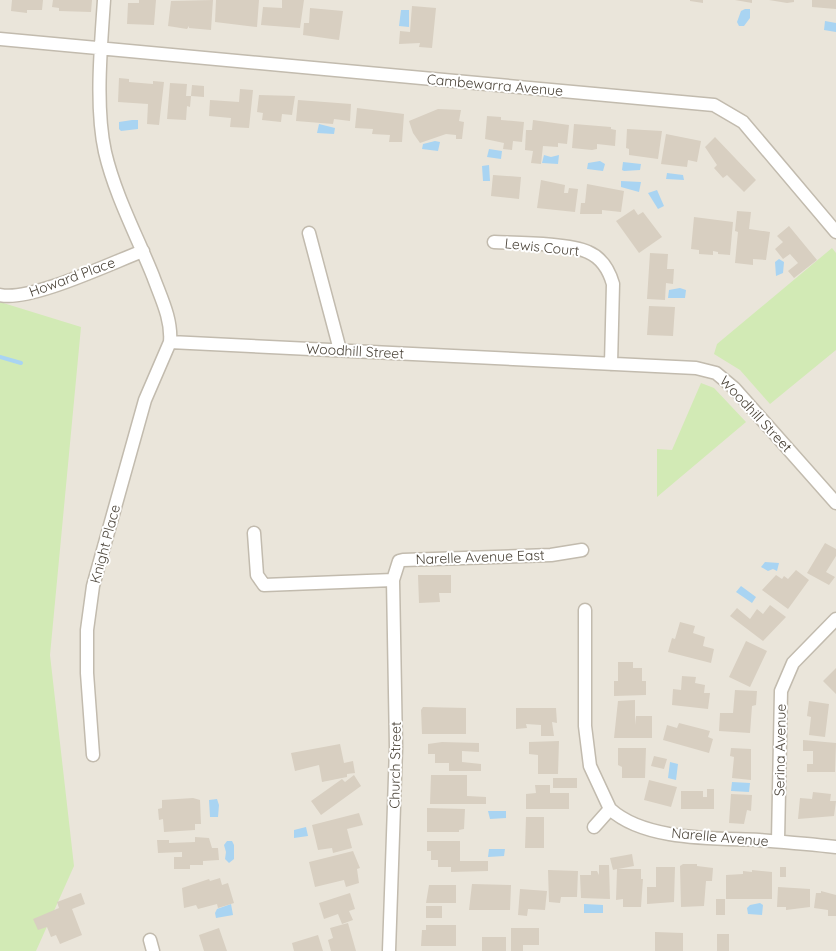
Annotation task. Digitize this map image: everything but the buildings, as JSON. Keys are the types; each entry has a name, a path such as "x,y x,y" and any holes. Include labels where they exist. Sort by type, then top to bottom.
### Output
{"street":[{"path":"104,0 100,47 100,92 105,151 169,320 170,342"},
{"name":"Cambewarra Avenue","path":"0,39 714,106 743,122 836,232"},
{"path":"309,233 340,350"},
{"name":"Lewis Court","path":"494,242 548,245 587,251 602,262 610,272 613,284 611,364"},
{"name":"Howard Place","path":"0,295 16,297 36,292 143,251"},
{"name":"Woodhill Street","path":"170,342 696,368 716,373 740,395 836,503"},
{"name":"Knight Place","path":"93,755 87,673 87,630 93,586 145,400 170,342"},
{"path":"254,533 257,575 264,584 393,580"},
{"name":"Narelle Avenue East","path":"393,580 396,566 399,561 403,560 551,555 582,550"},
{"name":"Church Street","path":"389,951 396,748 393,580"},
{"path":"585,610 585,726 590,766 610,809 594,827"},
{"name":"Serina Avenue","path":"778,842 781,691 793,663 836,619"},
{"name":"Narelle Avenue","path":"610,809 620,818 637,825 679,836 836,847"}],"shaded area":[{"path":"0,0 836,0 836,951 13,951 0,908"}],"green space":[{"path":"832,248 836,253 836,350 770,404 740,370 714,354 717,344"},
{"path":"0,302 81,327 50,655 74,866 36,951 0,951"},
{"path":"701,383 714,388 746,422 657,497 657,449 672,450"}],"water":[{"path":"750,9 750,18 744,26 739,26 737,22 741,11"},
{"path":"401,10 409,10 409,27 399,26"},
{"path":"825,21 836,23 836,32 824,30"},
{"path":"138,120 138,129 121,131 119,129 119,122"},
{"path":"319,124 335,128 334,134 317,133"},
{"path":"435,141 440,142 438,151 422,149 423,144"},
{"path":"489,149 502,151 501,159 487,157"},
{"path":"544,155 551,157 559,155 558,164 542,163"},
{"path":"600,161 605,164 603,171 587,169 588,163"},
{"path":"623,162 641,164 640,170 624,171 622,170"},
{"path":"489,165 490,181 483,181 482,166"},
{"path":"667,173 683,175 684,180 666,179"},
{"path":"621,181 641,182 639,192 621,187"},
{"path":"657,190 664,206 658,209 648,193"},
{"path":"779,259 784,262 783,273 776,276 775,262"},
{"path":"680,288 686,290 685,298 668,298 669,290"},
{"path":"765,562 779,563 777,571 773,569 768,571 761,567"},
{"path":"741,586 756,597 752,603 736,592"},
{"path":"670,762 678,764 676,780 668,778"},
{"path":"732,782 750,783 749,792 731,791"},
{"path":"217,799 219,805 218,817 210,817 209,800"},
{"path":"488,811 506,811 506,818 490,819"},
{"path":"306,827 308,836 294,838 294,830"},
{"path":"227,841 232,841 234,845 234,859 229,863 225,859 224,845"},
{"path":"489,849 505,849 504,856 488,857"},
{"path":"760,903 763,905 762,915 748,914 747,908 750,905"},
{"path":"231,904 233,915 216,918 215,913 217,909"},
{"path":"584,904 603,905 603,913 584,913"}],"waterway":[{"path":"0,357 21,363"}]}
